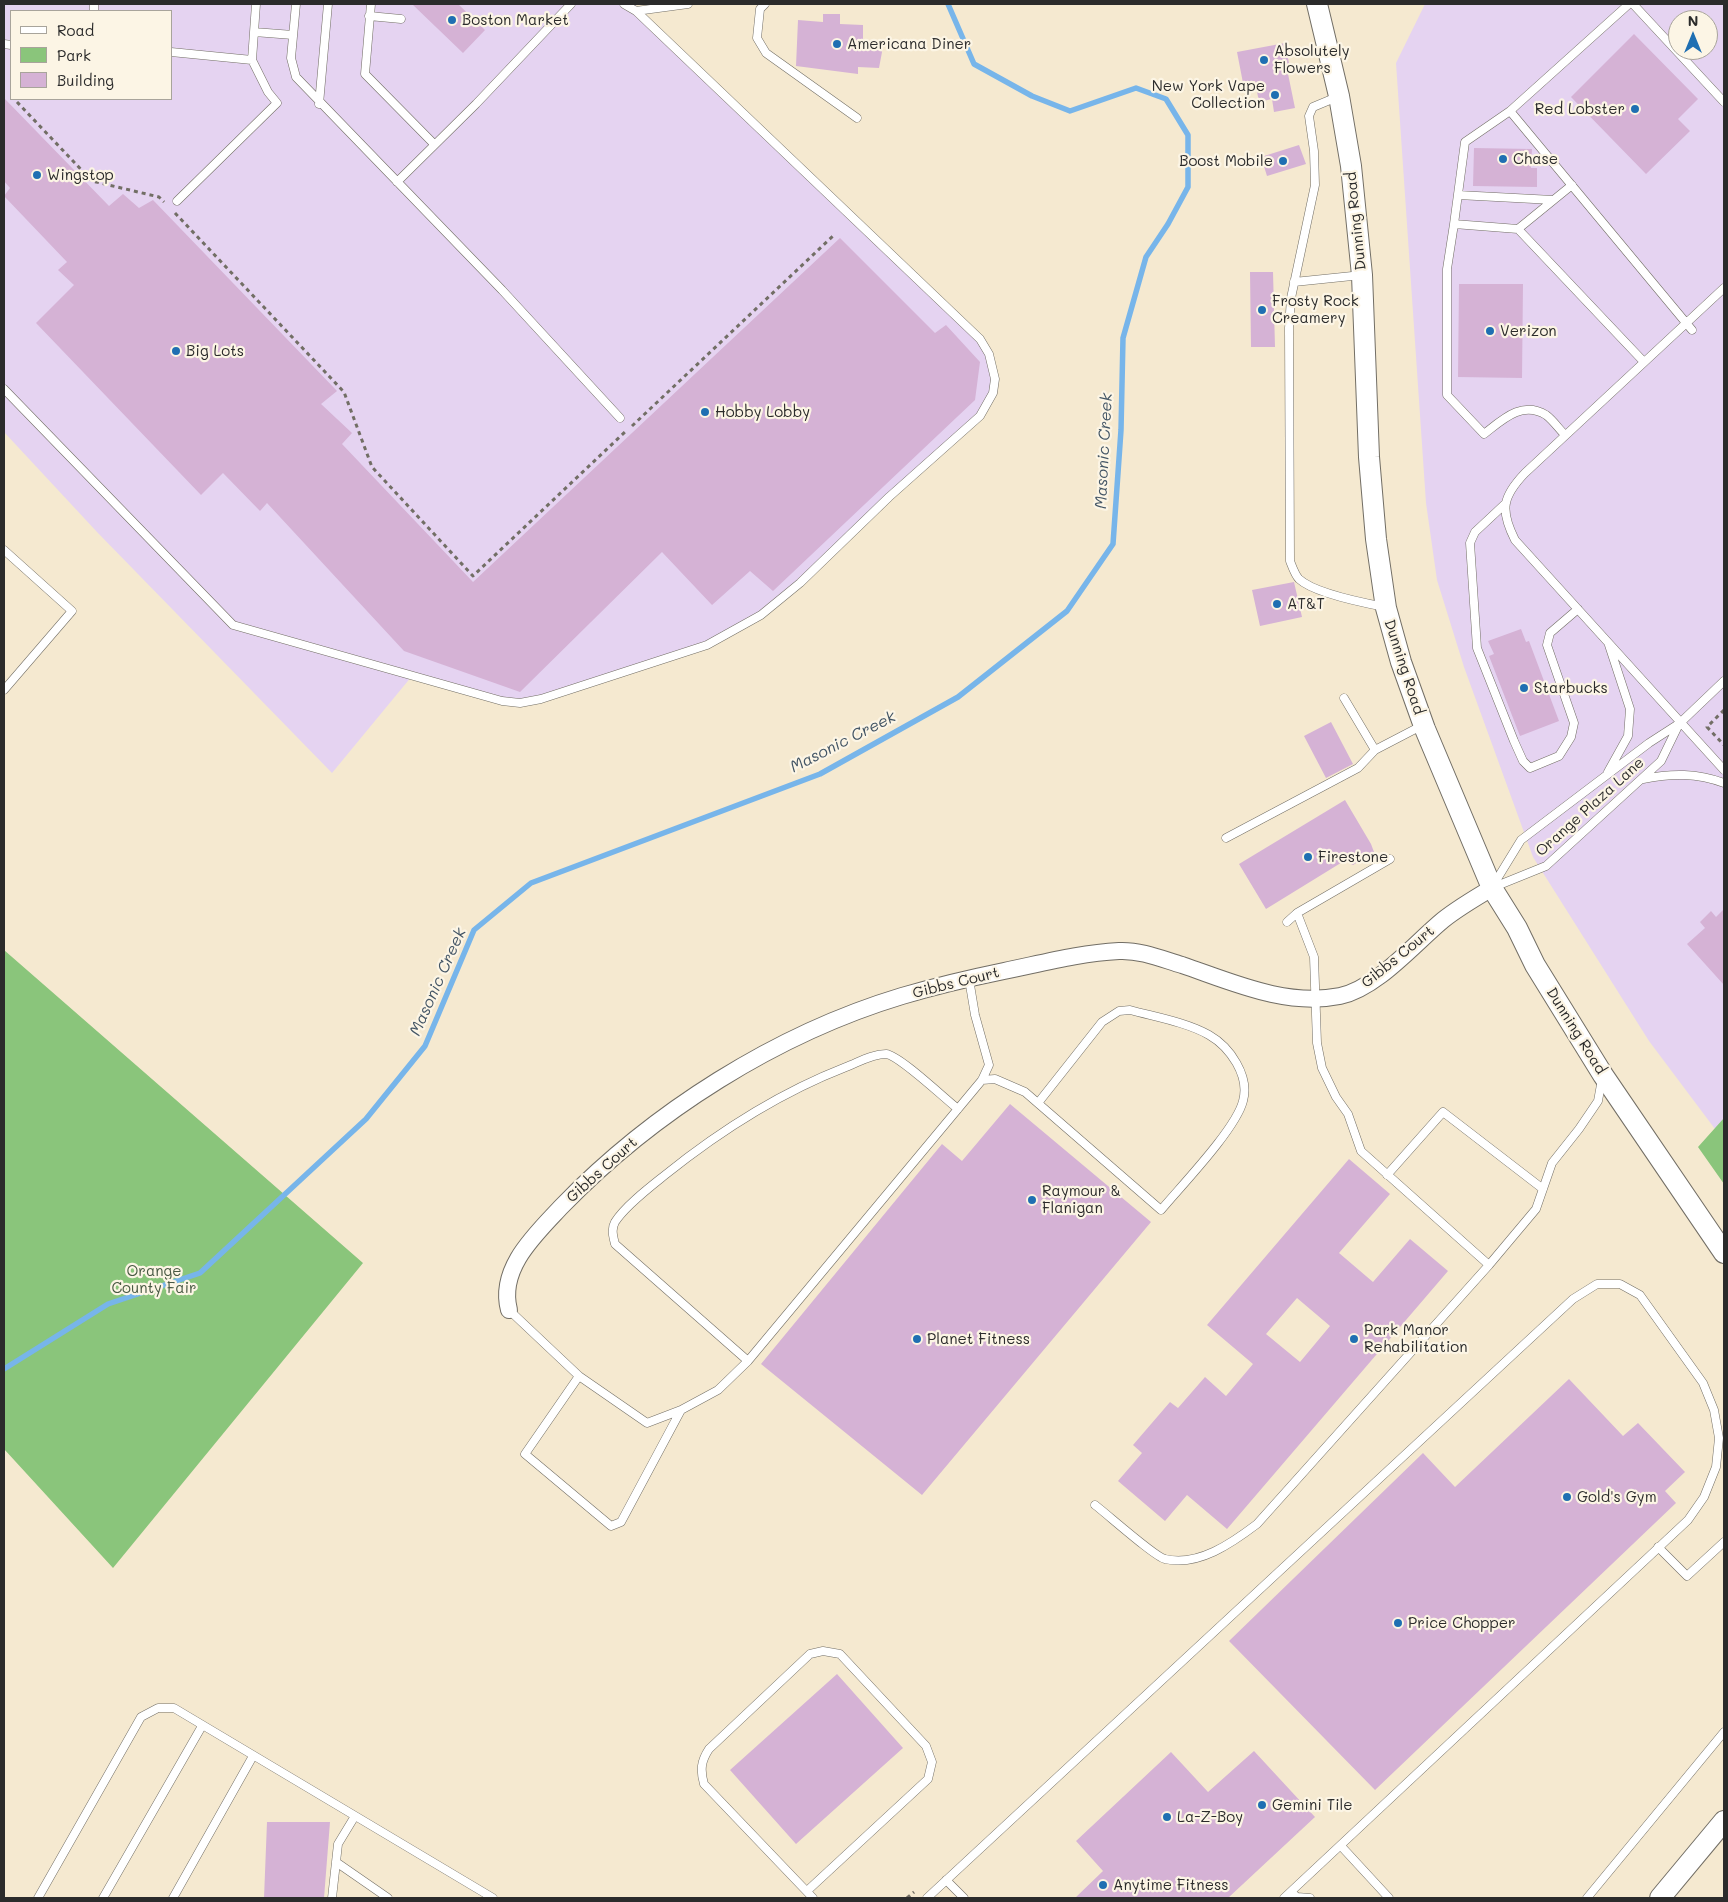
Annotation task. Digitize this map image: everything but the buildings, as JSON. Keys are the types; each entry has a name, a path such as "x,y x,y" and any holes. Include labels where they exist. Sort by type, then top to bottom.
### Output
{"street":[{"name":"Dunning Road","path":"1317,4 1339,96 1351,166 1362,275 1369,457 1379,567 1386,608 1400,662 1423,725 1492,888 1517,928 1535,965 1603,1075 1724,1253"},
{"name":"Gibbs Court","path":"509,1310 506,1298 507,1286 514,1266 526,1246 581,1187 651,1127 706,1087 780,1046 821,1027 900,997 969,979 1086,953 1124,951 1150,955 1292,999 1341,996 1361,988 1381,974 1444,919 1492,888"},
{"path":"1660,1898 1724,1821"}],"lane":[{"path":"177,201 277,103 268,92 252,60 256,4"},
{"path":"296,4 291,58 293,72 319,104 502,290 620,418"},
{"path":"319,104 328,4"},
{"path":"371,4 365,74 434,144"},
{"path":"396,182 572,4"},
{"path":"4,389 233,625 502,701 520,703 541,699 707,645 761,614 800,583 890,497 980,416 993,393 993,366 989,354 980,340 636,11 624,4"},
{"path":"636,11 688,4"},
{"path":"765,4 760,9 757,38 766,53 857,118"},
{"path":"1565,435 1546,415 1530,410 1513,411 1484,434 1448,395 1447,270 1464,142 1510,111 1631,4 1724,102"},
{"path":"369,16 401,19"},
{"path":"254,32 293,35"},
{"path":"172,52 252,60"},
{"path":"1339,96 1313,106 1308,116 1314,151 1315,185 1294,282 1289,328 1290,561 1298,578 1315,587 1345,598 1386,608"},
{"path":"1510,111 1692,330"},
{"path":"1518,229 1572,185"},
{"path":"1458,195 1553,200"},
{"path":"1454,224 1518,229 1644,362"},
{"path":"1294,282 1362,275"},
{"path":"1578,609 1550,633 1547,645 1574,723 1571,737 1560,756 1530,768 1523,761 1477,648 1470,543 1475,532 1505,504 1513,485 1724,288"},
{"path":"1505,504 1507,525 1515,540 1724,770"},
{"path":"4,550 72,611 4,690"},
{"path":"1604,778 1628,736 1630,709 1607,641"},
{"path":"1492,888 1521,840 1649,743 1680,723 1724,681"},
{"path":"1344,698 1375,750"},
{"name":"Orange Plaza Lane","path":"1492,888 1546,866 1643,780 1661,761 1680,723"},
{"path":"1226,838 1358,768 1375,750 1423,725"},
{"path":"1643,780 1662,775 1690,774 1724,783"},
{"path":"1286,922 1297,913 1390,859"},
{"path":"1297,913 1314,957 1317,1043 1322,1068 1336,1097 1348,1114 1361,1151 1488,1266"},
{"path":"509,1310 580,1376 647,1423 681,1410 718,1390 748,1362 982,1080 989,1065 975,1015 969,979"},
{"path":"982,1080 995,1079 1026,1092 1038,1103 1162,1210 1234,1122 1244,1100 1244,1084 1237,1061 1225,1046 1211,1036 1199,1030 1130,1010 1119,1011 1102,1022 1038,1103"},
{"path":"748,1362 615,1244 612,1233 615,1222 663,1177 715,1136 761,1106 807,1082 873,1056 888,1054 900,1060 958,1109"},
{"path":"1095,1505 1163,1559 1185,1561 1212,1552 1237,1539 1257,1524 1488,1266 1536,1209 1552,1163 1579,1130 1598,1100 1603,1075"},
{"path":"1387,1175 1443,1112 1543,1189"},
{"path":"927,1898 1573,1299 1597,1284 1620,1284 1640,1295 1703,1383 1714,1410 1722,1438 1716,1467 1704,1498 1688,1520 1341,1846 1295,1896"},
{"path":"580,1376 525,1454 611,1526 621,1522 681,1410"},
{"path":"1658,1547 1686,1576 1724,1542"},
{"path":"807,1892 928,1779 932,1762 926,1746 840,1654 823,1651 810,1654 709,1749 702,1760 701,1774 704,1784 807,1892 813,1898"},
{"path":"38,1898 141,1717 158,1708 174,1708 493,1898"},
{"path":"103,1898 202,1726"},
{"path":"1587,1898 1724,1732"},
{"path":"173,1898 253,1756"},
{"path":"332,1898 338,1844 355,1816"},
{"path":"1341,1846 1389,1898"},
{"path":"336,1862 388,1898"},
{"path":"946,1880 964,1898"},
{"path":"1284,1898 1295,1896 1310,1898"}],"path":[{"path":"17,102 92,181 159,197 166,204"},
{"path":"173,211 344,392 372,467 473,576 834,235"},
{"path":"1724,710 1707,727 1724,745"},
{"path":"907,1898 915,1892 917,1893"}],"shaded area":[{"path":"4,4 636,4 636,11 980,339 993,366 988,406 761,615 707,645 520,703 412,676 332,773 97,532 4,432"},
{"path":"1425,4 1724,4 1724,1141 1649,1041 1533,857 1464,667 1437,580 1426,503 1396,63"}],"green space":[{"name":"Orange County Fair","path":"4,950 363,1263 113,1568 4,1449"},
{"path":"1724,1118 1724,1184 1698,1147"}],"waterway":[{"name":"Masonic Creek","path":"4,1369 108,1304 200,1273 366,1119 425,1046 474,930 531,883 820,774 958,697 1067,611 1113,544 1121,430 1123,338 1146,257 1168,224 1188,187 1188,135 1166,99 1136,88 1070,111 1032,96 974,64 948,4"}],"place":[{"name":"Boston Market","path":"452,20"},
{"name":"Americana Diner","path":"837,44"},
{"name":"Absolutely Flowers","path":"1264,60"},
{"name":"New York Vape Collection","path":"1275,95"},
{"name":"Red Lobster","path":"1635,109"},
{"name":"Chase","path":"1503,159"},
{"name":"Boost Mobile","path":"1283,161"},
{"name":"Wingstop","path":"37,175"},
{"name":"Frosty Rock Creamery","path":"1262,310"},
{"name":"Verizon","path":"1490,331"},
{"name":"Big Lots","path":"176,351"},
{"name":"Hobby Lobby","path":"705,412"},
{"name":"AT&T","path":"1277,604"},
{"name":"Starbucks","path":"1524,688"},
{"name":"Firestone","path":"1308,857"},
{"name":"Raymour & Flanigan","path":"1032,1200"},
{"name":"Planet Fitness","path":"917,1339"},
{"name":"Park Manor Rehabilitation","path":"1354,1339"},
{"name":"Gold's Gym","path":"1567,1497"},
{"name":"Price Chopper","path":"1398,1623"},
{"name":"Gemini Tile","path":"1262,1805"},
{"name":"La-Z-Boy","path":"1167,1817"},
{"name":"Anytime Fitness","path":"1103,1885"}]}
